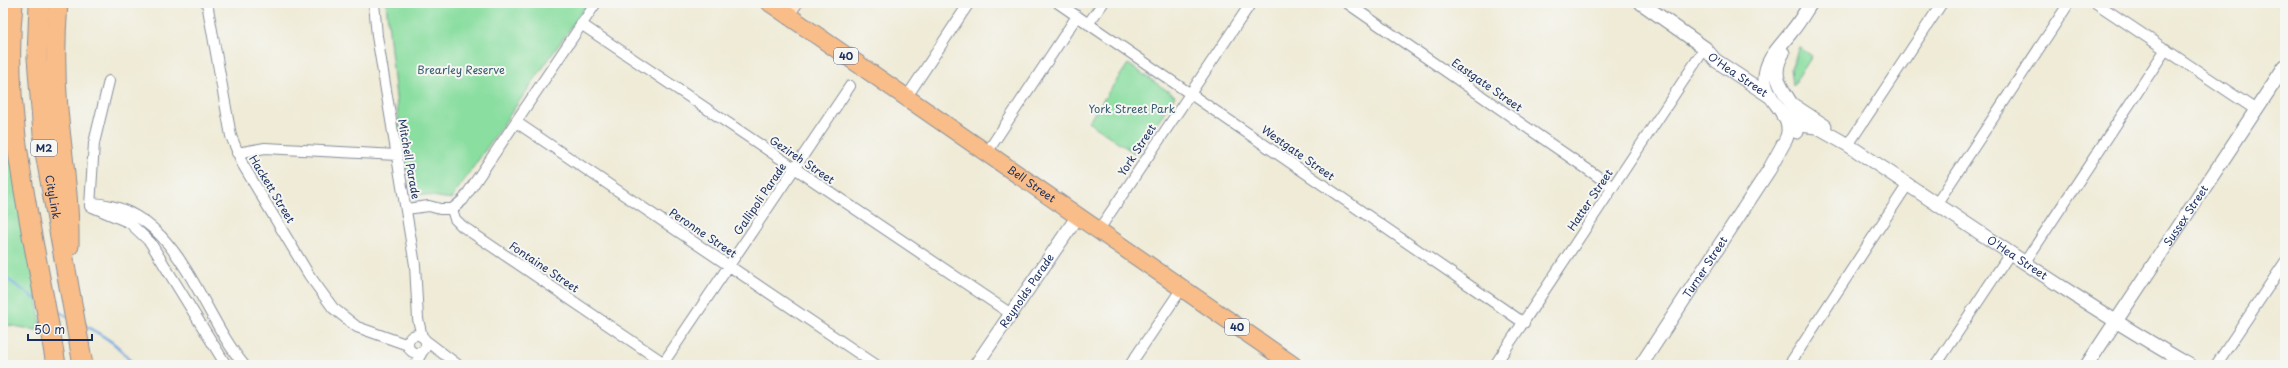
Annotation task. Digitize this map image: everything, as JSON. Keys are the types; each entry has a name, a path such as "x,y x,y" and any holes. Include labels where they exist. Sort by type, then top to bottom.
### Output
{"highway":[{"name":"M2","path":"13,3 12,61 20,162 56,365"},
{"name":"CityLink","path":"38,3 37,58 44,147 82,359"},
{"path":"58,3 56,66 58,108 70,211 69,291"},
{"name":"Bell Street","path":"770,3 791,9 906,98 1182,288 1283,362"}],"street":[{"name":"Hackett Street","path":"207,3 231,136 236,153 326,300 340,315 357,327 374,334 417,344 444,355 458,365"},
{"name":"Mitchell Parade","path":"374,3 377,36 417,283 418,319 415,365"},
{"path":"406,209 429,206 452,209 464,200 596,3"},
{"path":"906,98 969,3"},
{"name":"Westgate Street","path":"1058,3 1524,323"},
{"path":"1088,24 1103,3"},
{"name":"York Street","path":"1098,231 1250,3"},
{"name":"Eastgate Street","path":"1347,3 1613,187"},
{"name":"O'Hea Street","path":"1641,3 1705,48 1719,54 1747,73 1773,80 1777,95"},
{"path":"1764,78 1771,58 1793,31 1811,3"},
{"path":"1848,144 1942,3"},
{"path":"1937,203 2069,3"},
{"path":"2096,3 2256,110"},
{"path":"986,154 1077,16"},
{"name":"Gezireh Street","path":"581,24 1011,314"},
{"path":"1793,31 1776,66 1777,95 1793,105 1796,110 1798,125"},
{"name":"Hatter Street","path":"1495,365 1705,48"},
{"name":"O'Hea Street","path":"1705,48 1715,60 1777,95"},
{"path":"2025,262 2166,49"},
{"name":"Sussex Street","path":"2087,365 2285,66"},
{"path":"90,204 94,143 109,81"},
{"name":"Gallipoli Parade","path":"664,364 850,86"},
{"name":"Turner Street","path":"1641,365 1769,170 1788,134 1788,124 1783,116 1777,95"},
{"name":"O'Hea Street","path":"1793,105 1842,136 1848,144"},
{"name":"O'Hea Street","path":"1783,116 1790,123 1816,127 1848,144 2116,321 2189,365"},
{"name":"Peronne Street","path":"516,122 876,365"},
{"name":"Turner Street","path":"1769,170 1785,154 1794,139 1798,125"},
{"path":"236,153 265,148 397,155"},
{"path":"1789,365 1908,184"},
{"path":"90,204 123,219 146,238 157,251 226,365"},
{"path":"90,204 132,212 158,231 168,244 244,365"},
{"name":"Fontaine Street","path":"452,209 455,219 462,226 664,364"},
{"name":"Reynolds Parade","path":"976,365 1078,216"},
{"path":"1936,365 2011,252"},
{"path":"2216,365 2285,262"},
{"path":"1130,365 1182,288"}],"green space":[{"path":"3,3 5,3 41,331 3,324"},
{"name":"Brearley Reserve","path":"386,3 588,3 451,199 419,194 411,185 411,176 403,163"},
{"path":"1799,47 1812,56 1793,86 1791,68"},
{"name":"York Street Park","path":"1128,64 1175,96 1136,154 1088,122"}],"waterway":[{"path":"3,276 37,300"},
{"path":"54,309 67,316"},
{"path":"84,325 117,346 133,365"}]}
